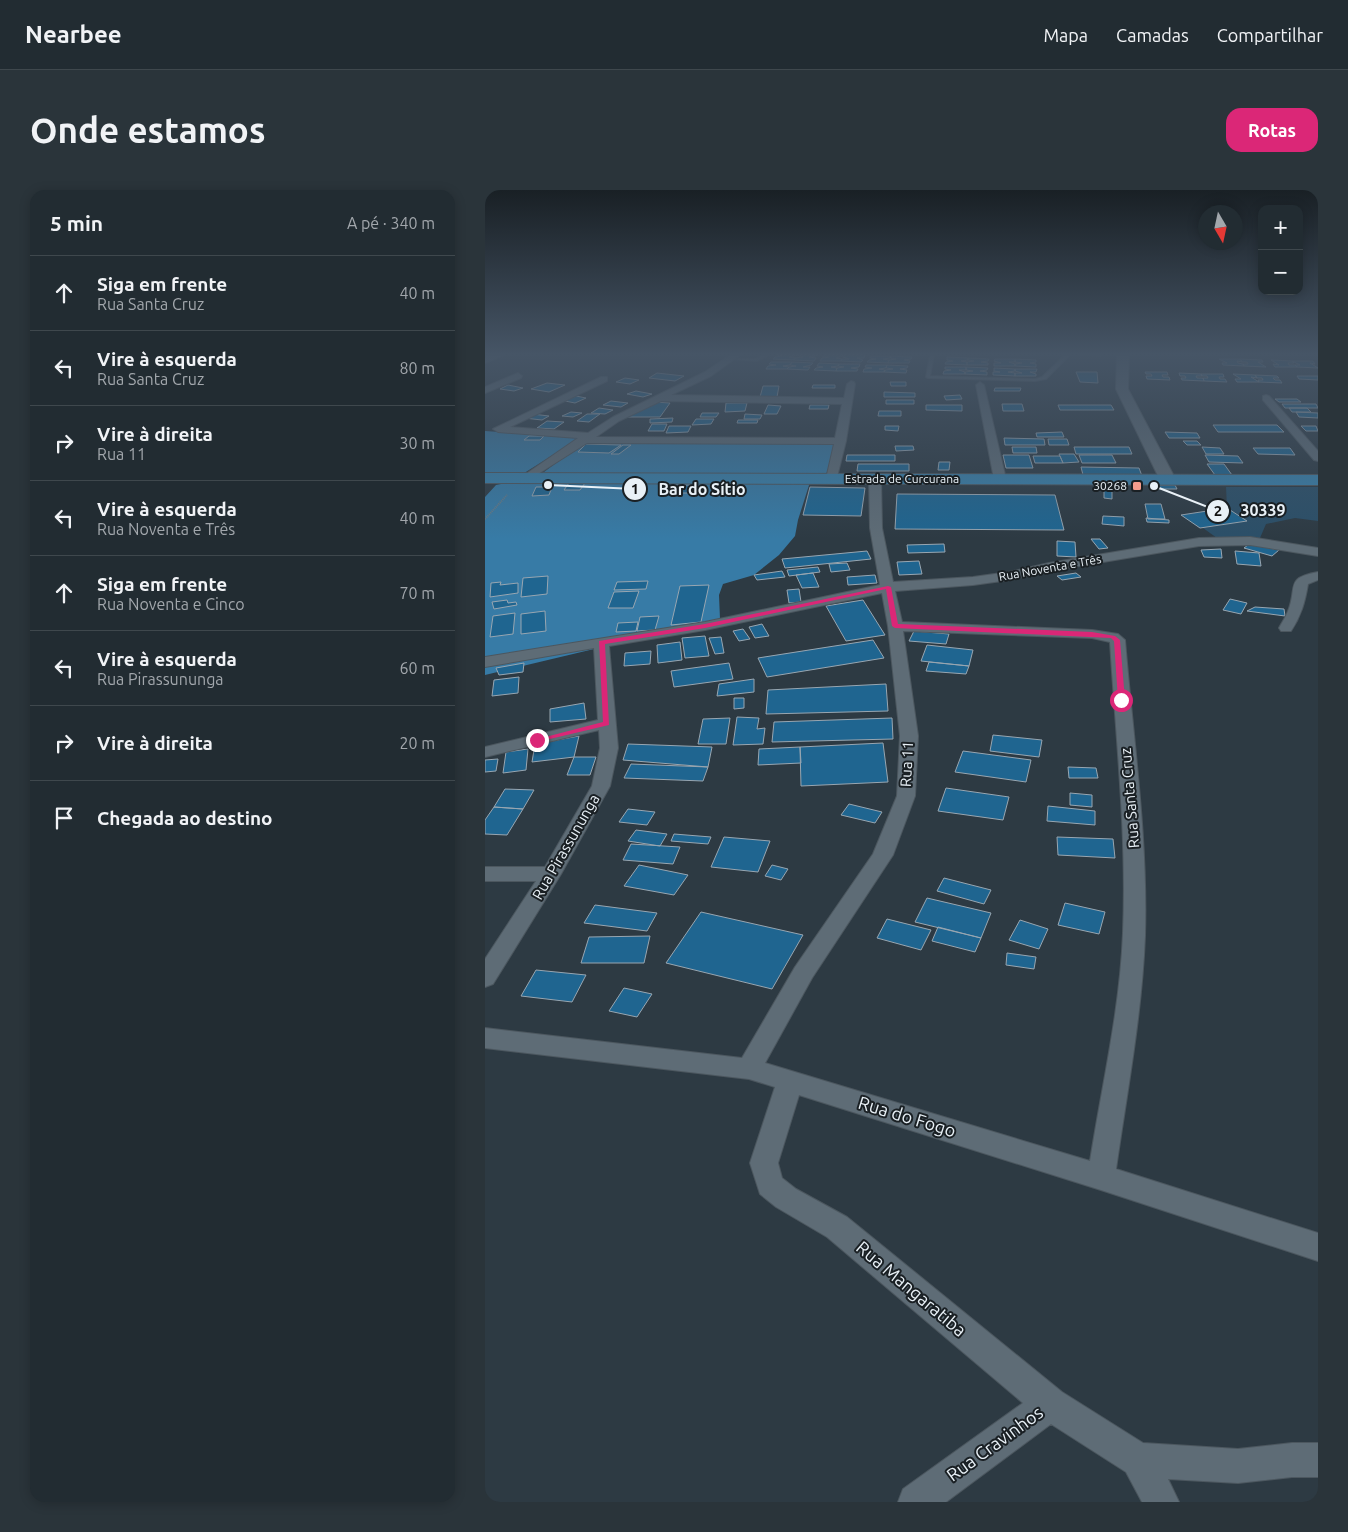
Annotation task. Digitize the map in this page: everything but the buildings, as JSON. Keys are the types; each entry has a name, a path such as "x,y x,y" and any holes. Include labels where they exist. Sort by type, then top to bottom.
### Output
{"main road":[{"name":"Estrada de Curcurana","path":"485,478 1318,480"}],"street":[{"path":"498,428 523,416"},
{"path":"527,478 621,416"},
{"path":"832,479 845,416"},
{"path":"987,416 1000,479"},
{"path":"1135,416 1168,480"},
{"path":"1281,416 1318,458"},
{"path":"485,428 586,438 841,441"},
{"name":"Rua 11","path":"749,1070 803,973 883,855 906,796 909,736 895,626 875,528 875,479"},
{"name":"Rua Noventa e Três","path":"485,662 705,626 888,587 973,581 1009,576 1049,567 1199,542 1250,541 1318,552"},
{"path":"1285,628 1296,610 1301,582 1307,578 1318,576"},
{"name":"Rua Santa Cruz","path":"895,626 1092,634 1113,637 1117,640 1135,857 1134,934 1130,991 1101,1177"},
{"name":"Rua Pirassununga","path":"485,978 551,874 601,786 609,748 601,642"},
{"path":"485,752 607,723"},
{"path":"485,874 551,874"},
{"name":"Rua do Fogo","path":"485,1038 749,1070 791,1080 1318,1247"},
{"name":"Rua Mangaratiba","path":"791,1080 764,1163 770,1185 787,1198 837,1227 1050,1404 1138,1460 1161,1502"},
{"name":"Rua Cravinhos","path":"916,1502 1050,1404"},
{"name":"Rua Mangaratiba","path":"1138,1460 1238,1466 1291,1460 1318,1460"}],"path":[{"path":"485,519 513,489 527,478"}],"shaded area":[{"path":"485,431 580,438 521,475 485,474"},
{"path":"584,442 836,443 826,475 540,475"},
{"path":"810,482 795,536 779,555 754,575 723,584 719,595 720,619 485,675 485,497 496,485 506,483"},
{"path":"1226,487 1318,487 1318,521 1295,518 1266,524 1260,538 1217,538 1203,528 1247,521 1227,508"}],"place":[{"name":"Bar do Sítio","path":"548,485"},
{"name":"30268","path":"1137,486"},
{"name":"30339","path":"1154,486"}],"route":[{"path":"537,740 607,723 601,642 705,626 888,587 895,626 1092,634 1113,637 1117,640 1121,700"}]}
